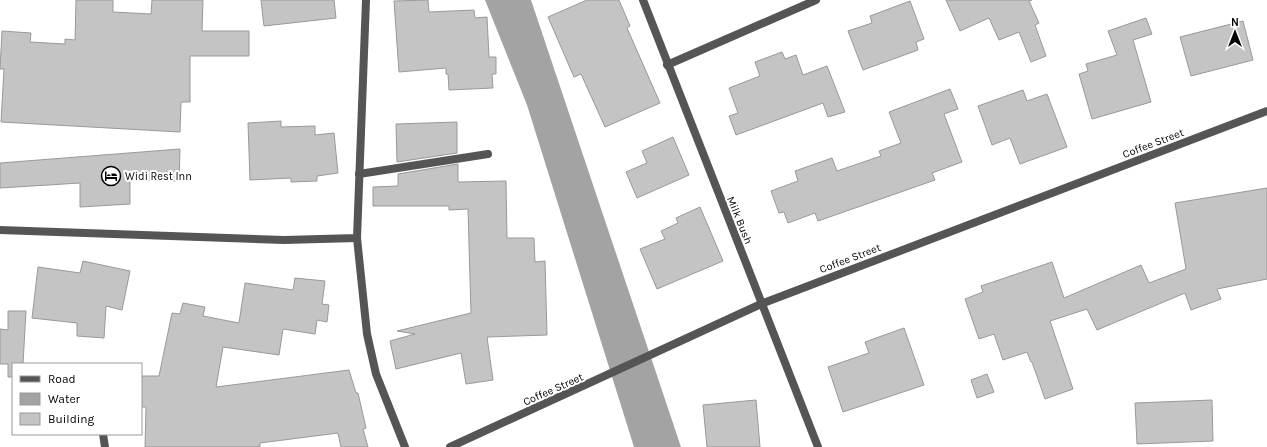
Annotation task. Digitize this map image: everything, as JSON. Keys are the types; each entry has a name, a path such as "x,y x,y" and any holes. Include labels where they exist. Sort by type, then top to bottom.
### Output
{"street":[{"path":"366,0 357,238 367,334 376,374 405,447"},
{"name":"Milk Bush","path":"643,0 667,65 818,447"},
{"path":"667,65 816,0"},
{"name":"Coffee Street","path":"450,447 567,395 761,304 1267,111"},
{"path":"359,174 488,154"},
{"path":"0,230 284,240 357,238"},
{"path":"103,435 105,447"}],"water":[{"path":"485,0 531,0 681,447 634,447 527,105"}],"building":[{"path":"76,0 113,0 113,12 151,14 152,0 203,0 202,31 249,31 249,56 190,56 190,102 181,102 180,132 1,122 4,69 0,69 2,31 31,33 30,42 65,44 65,39 75,40"},
{"path":"261,0 334,0 336,18 264,26"},
{"path":"428,0 429,12 474,10 475,18 487,17 489,57 496,57 496,74 492,74 493,88 449,90 446,68 399,72 394,1"},
{"path":"587,0 619,0 630,26 627,28 660,103 605,127 581,74 574,77 548,17"},
{"path":"946,0 1032,0 1029,1 1039,23 1035,25 1046,56 1031,62 1019,32 999,40 989,18 960,31"},
{"path":"910,1 924,39 916,42 918,50 863,70 848,31 872,23 870,16"},
{"path":"1146,18 1152,34 1133,40 1151,102 1092,119 1079,74 1088,71 1086,64 1117,55 1108,31"},
{"path":"1243,21 1253,60 1191,76 1180,37"},
{"path":"782,52 785,59 796,55 803,75 827,66 845,112 828,117 823,103 736,135 729,116 738,113 729,88 760,76 755,62"},
{"path":"950,89 958,109 944,114 962,162 932,173 935,180 818,221 815,213 788,223 784,212 779,213 771,191 798,181 795,171 832,158 837,171 881,156 879,151 901,143 889,112"},
{"path":"1023,90 1027,101 1047,94 1067,147 1020,164 1010,138 992,145 978,106"},
{"path":"281,121 281,127 315,126 315,135 334,133 338,173 317,176 317,181 291,182 291,178 250,180 248,123"},
{"path":"457,122 457,153 397,162 396,124"},
{"path":"673,137 689,175 637,198 626,172 647,163 642,151"},
{"path":"180,149 179,181 130,180 130,204 80,207 80,183 0,188 0,163"},
{"path":"458,164 458,182 506,181 507,238 534,238 535,262 545,261 547,335 487,337 493,380 466,384 461,353 396,369 390,341 415,334 397,331 471,313 468,209 449,210 449,206 373,206 373,187 398,186 398,174"},
{"path":"1267,188 1267,279 1217,289 1221,299 1191,310 1185,293 1097,330 1087,309 1050,321 1073,389 1045,399 1027,352 1003,360 994,334 979,339 965,299 983,292 981,286 1052,262 1064,298 1141,265 1149,283 1186,269 1175,203"},
{"path":"700,207 723,261 657,289 640,249 665,239 661,231 678,223 676,218"},
{"path":"83,261 130,271 122,310 106,306 104,338 77,336 77,323 32,318 38,267 80,273"},
{"path":"295,278 325,281 322,304 329,305 327,322 317,320 315,334 283,329 279,355 223,347 216,387 349,370 356,393 358,393 366,428 363,429 368,447 341,447 338,433 260,443 260,447 145,447 146,407 142,407 142,376 159,376 172,313 180,314 183,303 205,307 203,316 239,323 245,283 293,290"},
{"path":"8,311 26,311 23,363 12,363 12,377 8,377 8,364 0,364 0,329 8,330"},
{"path":"904,328 924,385 843,412 828,367 869,353 865,342"},
{"path":"987,374 994,392 977,398 971,380"},
{"path":"756,400 760,447 707,447 703,405"},
{"path":"1212,400 1213,441 1137,444 1135,403"}],"place":[{"name":"Widi Rest Inn","path":"111,176"}]}
